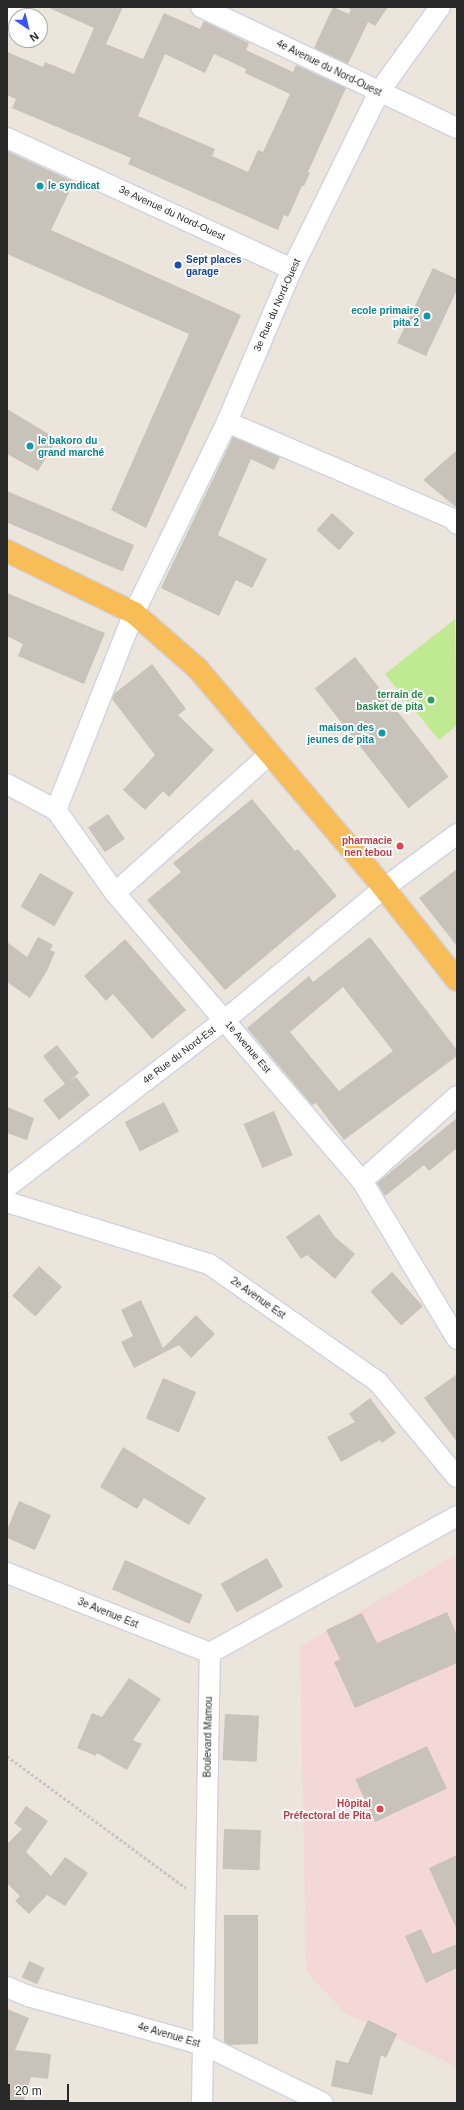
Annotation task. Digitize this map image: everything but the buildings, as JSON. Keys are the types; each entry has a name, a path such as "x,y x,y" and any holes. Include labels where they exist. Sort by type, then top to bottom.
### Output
{"highway":[{"path":"7,551 134,613 197,668 269,755 384,888 457,980"}],"street":[{"path":"7,24 16,7"},
{"name":"3e Rue du Nord-Ouest","path":"56,810 134,613 227,422 292,269 379,92 440,7"},
{"name":"4e Avenue du Nord-Ouest","path":"208,8 379,92 457,128"},
{"name":"3e Avenue du Nord-Ouest","path":"7,138 292,269"},
{"path":"227,422 453,519 457,524"},
{"path":"115,893 269,755"},
{"name":"1e Avenue Est","path":"7,784 56,810 115,893 362,1181 447,1310 457,1338"},
{"name":"4e Rue du Nord-Est","path":"7,1187 225,1020 384,888 457,834"},
{"path":"362,1181 457,1096"},
{"name":"2e Avenue Est","path":"7,1202 208,1264 378,1382 457,1477"},
{"path":"210,1653 457,1516"},
{"name":"3e Avenue Est","path":"7,1572 210,1653"},
{"name":"Boulevard Mamou","path":"202,2103 210,1653"},
{"name":"4e Avenue Est","path":"7,1987 28,1996 204,2045 323,2103"}],"path":[{"path":"7,1756 206,1902"}],"shaded area":[{"name":"Hôpital Préfectoral de Pita","path":"457,1554 457,2067 345,2013 306,1971 300,1647"}],"green space":[{"name":"terrain de basket de pita","path":"455,619 457,725 439,740 385,674"}],"place":[{"name":"le syndicat","path":"40,186"},
{"name":"Sept places garage","path":"178,265"},
{"name":"ecole primaire pita 2","path":"427,316"},
{"name":"le bakoro du grand marché","path":"30,446"},
{"name":"terrain de basket de pita","path":"431,700"},
{"name":"maison des jeunes de pita","path":"382,733"},
{"name":"pharmacie nen tebou","path":"400,846"},
{"name":"Hôpital Préfectoral de Pita","path":"380,1809"}]}
